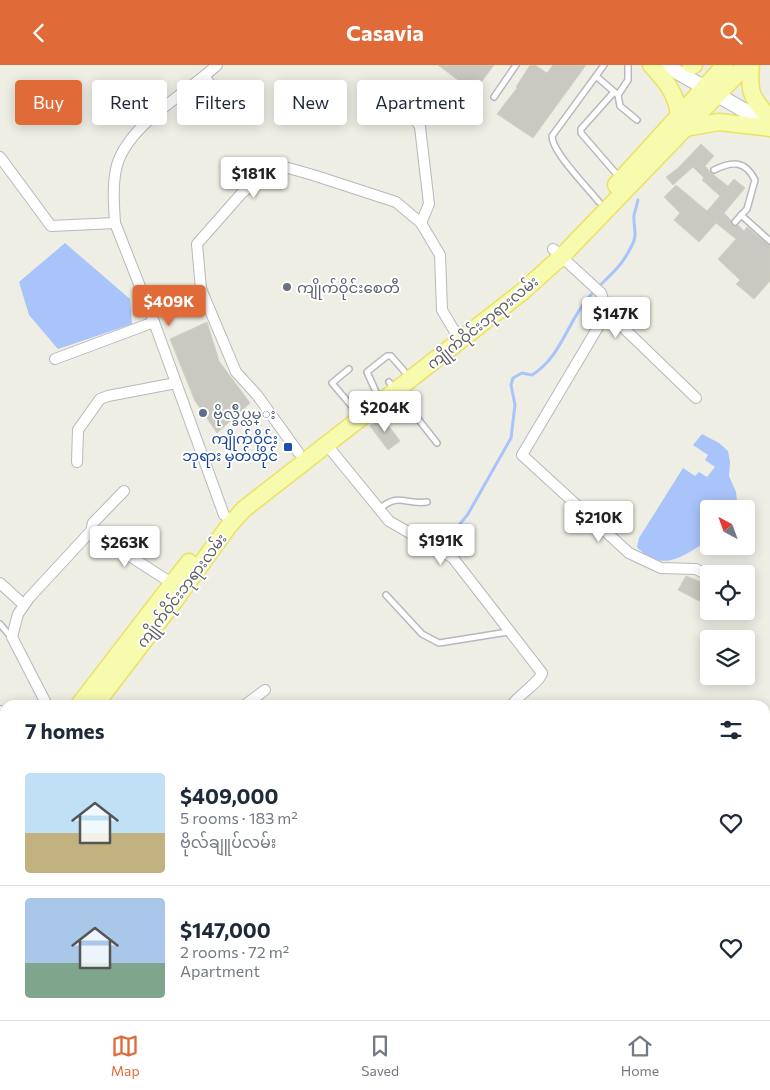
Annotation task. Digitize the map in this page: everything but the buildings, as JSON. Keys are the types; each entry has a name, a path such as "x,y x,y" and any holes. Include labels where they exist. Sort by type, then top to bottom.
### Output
{"main road":[{"path":"651,65 671,88 678,103 682,121 719,122 770,127"},
{"path":"665,65 770,127"},
{"name":"ကျိုက်ဝိုင်းဘုရားလမ်း","path":"710,92 724,65"},
{"name":"ကျိုက်ဝိုင်းဘုရားလမ်း","path":"91,700 178,587 244,509 326,444 404,371 557,252 710,92 746,65"},
{"path":"751,65 749,85 754,99 770,119"},
{"name":"ကျိုက်ဝိုင်းဘုရားလမ်း","path":"178,587 224,515 248,492 354,409 387,388 522,292 599,202 682,121"}],"street":[{"path":"218,65 144,125 130,142 118,165 114,201 115,223 154,322 224,515"},
{"path":"419,125 429,204 421,223"},
{"path":"0,157 51,226 115,223"},
{"path":"298,453 256,395 236,372 201,289 197,244 241,194 274,164 396,202 421,223 440,255 442,310 455,332"},
{"path":"557,252 601,293 607,313 696,398"},
{"path":"607,313 522,455 629,553 661,567 696,569 700,571"},
{"path":"56,359 154,322"},
{"path":"77,462 78,429 100,399 176,383"},
{"path":"326,444 389,521 453,558 542,675 515,700"},
{"path":"44,700 13,639 18,613 91,531 93,523 124,491"},
{"path":"91,531 178,587"},
{"path":"0,583 24,605"},
{"path":"252,700 265,691"}],"lane":[{"path":"494,97 516,65"},
{"path":"621,179 581,133 581,129 628,80 628,65"},
{"path":"599,202 558,152 552,141 552,136 597,77 601,66"},
{"path":"597,77 616,93 620,106 637,120"},
{"path":"714,170 728,164 739,164 750,171 755,180 747,209 735,222"},
{"path":"741,215 770,241"},
{"path":"404,371 391,355 386,356 367,372 387,388 437,443"},
{"path":"349,369 332,383 354,409"},
{"path":"379,509 390,500 401,500 417,504 427,502"},
{"path":"386,595 422,634 439,643 508,632"},
{"path":"0,624 13,639"}],"water":[{"path":"65,243 130,299 132,324 58,349 29,315 19,282"},
{"path":"702,434 719,443 728,451 730,462 729,476 736,492 737,500 700,500 700,546 673,560 655,560 637,547 639,538 683,468 695,476 699,472 707,477 715,467 705,460 708,455 693,445"}],"waterway":[{"path":"432,542 451,535 468,514 511,438 515,405 511,385 513,378 522,373 532,375 542,368 557,349 588,298 617,268 627,254 635,238 634,215 638,200"}],"place":[{"name":"ကျိုက်ဝိုင်းစေတီ","path":"287,287"},
{"name":"ဗိုလ္ခ်ဳပ္လမ္း","path":"203,413"},
{"name":"ကျိုက်ဝိုင်း ဘုရား မှတ်တိုင်","path":"288,447"}]}
